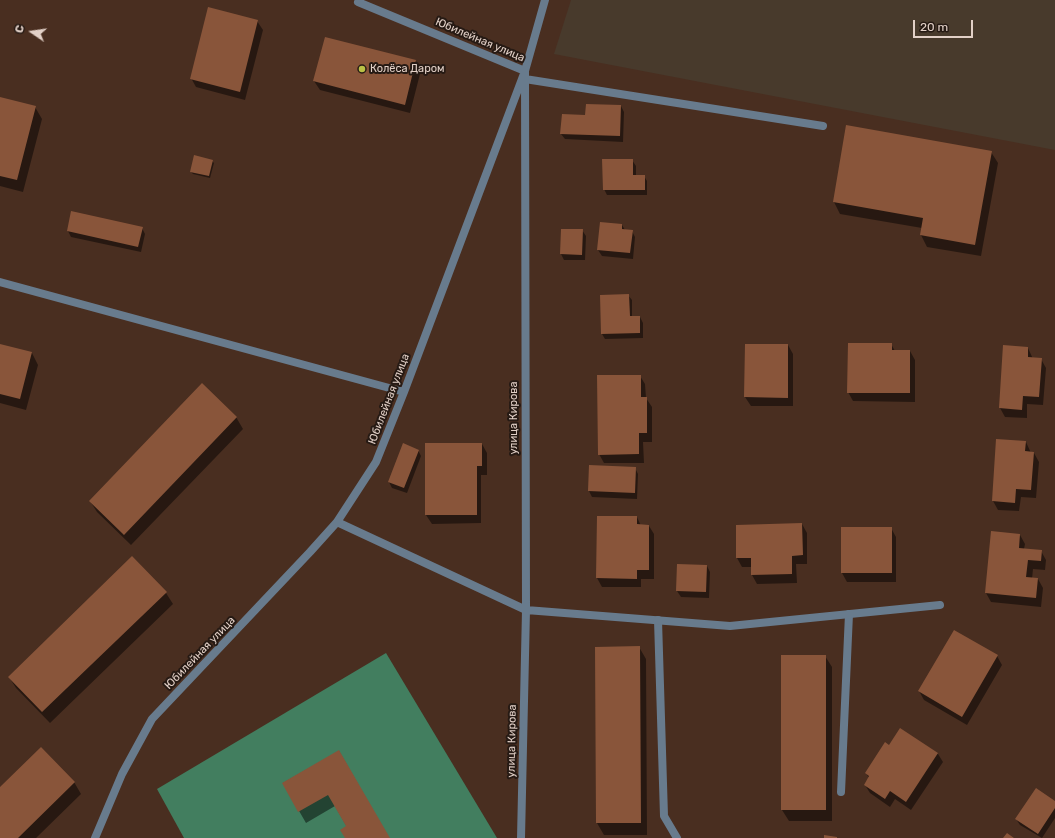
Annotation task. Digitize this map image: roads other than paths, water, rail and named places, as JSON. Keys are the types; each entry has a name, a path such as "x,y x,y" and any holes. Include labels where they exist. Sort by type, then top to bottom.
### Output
{"street":[{"name":"Юбилейная улица","path":"95,838 122,774 152,719 305,558 337,522 376,462 404,392 525,70 358,2 359,0"},
{"name":"улица Кирова","path":"521,838 526,610 525,70 545,0"},
{"path":"525,79 823,126"},
{"path":"0,282 404,392"},
{"path":"337,522 526,610 730,626 940,605"},
{"path":"841,792 849,614"},
{"path":"658,620 664,816 677,838"}],"place":[{"name":"Колёса Даром","path":"362,69"}]}
